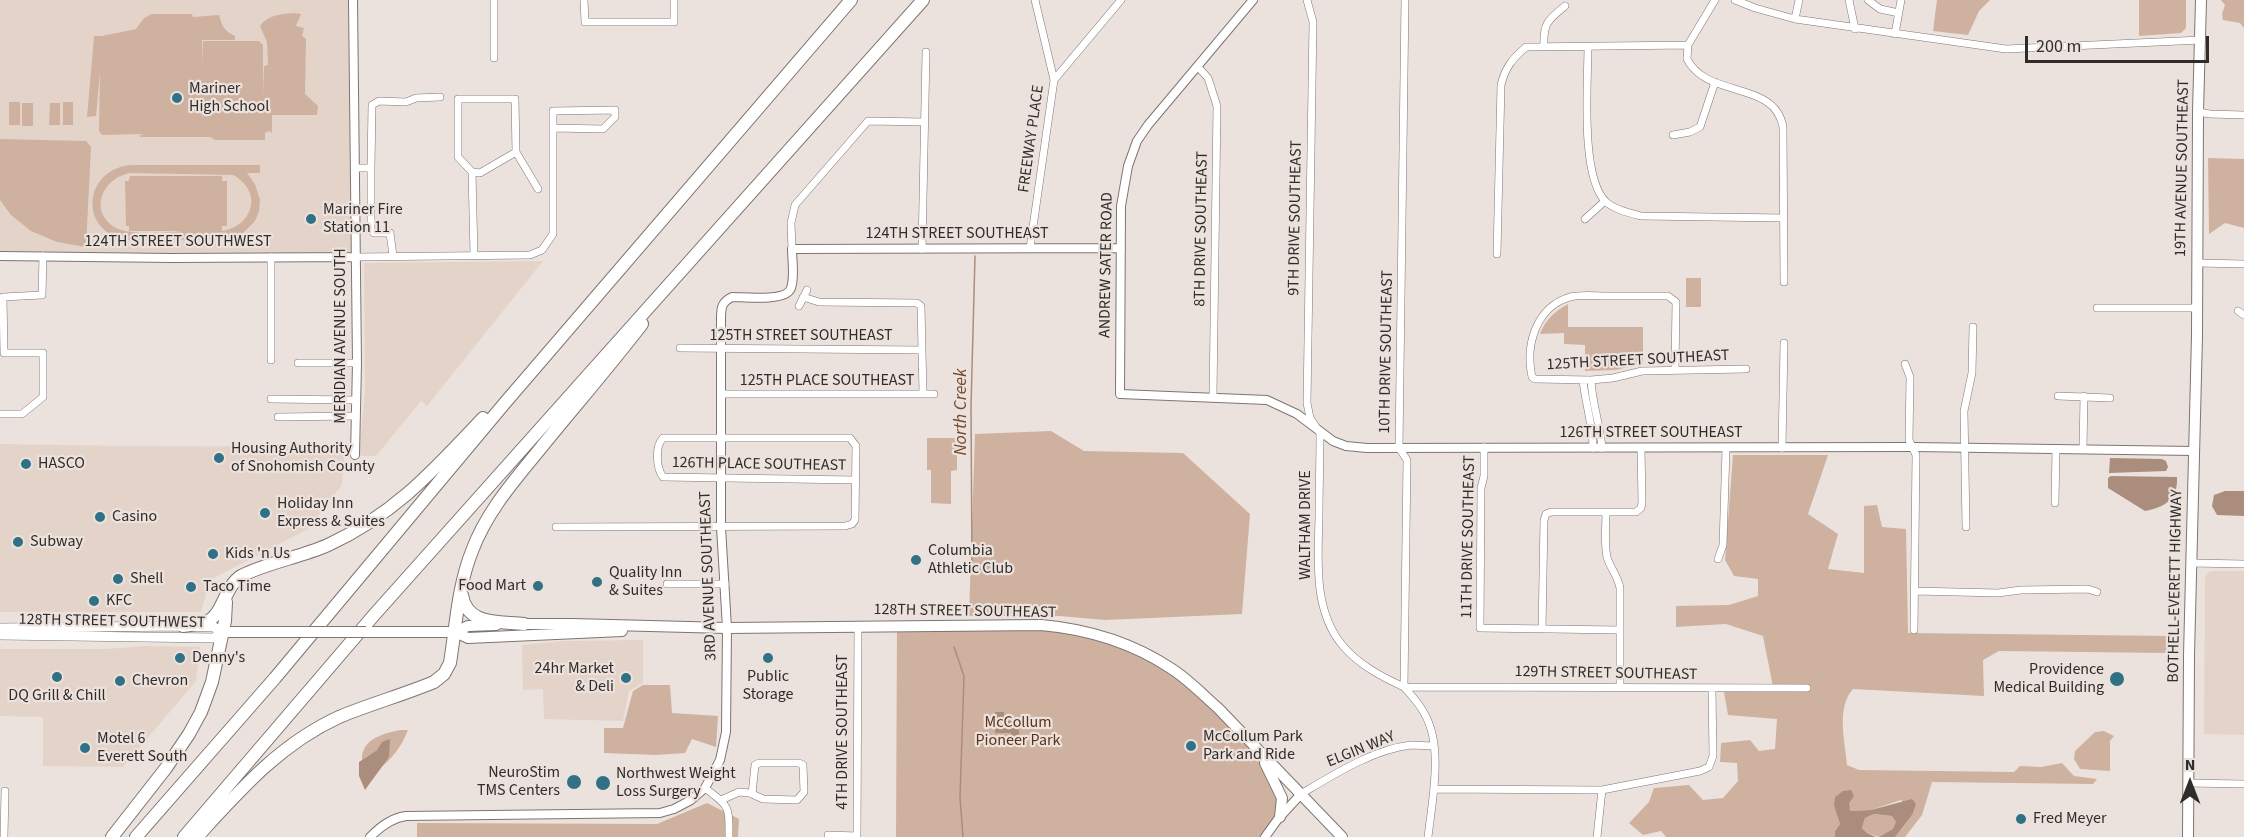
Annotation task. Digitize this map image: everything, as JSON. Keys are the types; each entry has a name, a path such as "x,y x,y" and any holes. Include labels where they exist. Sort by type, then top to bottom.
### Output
{"highway":[{"path":"136,837 350,590 504,404 851,0"},
{"path":"184,837 374,615 923,0"},
{"path":"197,837 259,771 306,735 358,710 434,682 444,674 450,663 461,590 476,542 496,504 614,361 692,258"},
{"path":"183,626 205,623 212,619 231,585 243,576 311,552 343,538 383,515 431,474 484,417 504,404"},
{"path":"461,590 464,605 474,616 524,624"},
{"path":"112,837 166,768 196,722 212,682 228,592"}],"main road":[{"name":"19TH AVENUE SOUTHEAST","path":"2197,336 2201,0"},
{"name":"BOTHELL-EVERETT HIGHWAY","path":"2188,837 2191,563 2197,336"},
{"name":"128TH STREET SOUTHEAST","path":"276,632 455,632 468,626 524,624 616,624 727,628 1041,625 1074,630 1098,636 1146,654 1173,669 1218,708 1342,837"},
{"path":"571,632 579,628 608,627 616,624"},
{"name":"128TH STREET SOUTHWEST","path":"0,627 183,626 214,627 221,632 276,632"},
{"name":"128TH STREET SOUTHEAST","path":"455,632 468,638 571,632 727,628"},
{"name":"128TH STREET SOUTHWEST","path":"0,635 214,638 221,632"},
{"path":"1256,747 1280,792 1283,806 1280,817"}],"street":[{"name":"MERIDIAN AVENUE SOUTH","path":"353,0 357,257 355,455"},
{"path":"494,0 494,58"},
{"path":"584,0 585,22 674,22 674,0"},
{"name":"FREEWAY PLACE","path":"1030,248 1054,80 1035,0"},
{"path":"1054,80 1121,0"},
{"name":"ANDREW SATER ROAD","path":"1120,394 1121,249 1124,183 1128,166 1137,141 1148,125 1253,0"},
{"name":"9TH DRIVE SOUTHEAST","path":"1307,0 1313,22 1307,403 1310,418 1320,434"},
{"name":"10TH DRIVE SOUTHEAST","path":"1404,687 1407,460 1399,448 1405,0"},
{"path":"1715,0 1688,45 1687,59 1691,68 1699,76 1767,100 1781,116 1783,127 1784,282"},
{"path":"1735,0 1794,19 2006,49 2201,39"},
{"path":"1794,19 1798,0"},
{"path":"1849,0 1856,28"},
{"path":"1868,0 1880,9 1899,13"},
{"path":"1894,34 1901,0"},
{"path":"1544,46 1547,21 1565,6"},
{"path":"1497,254 1501,85 1505,70 1514,57 1526,47 1688,45"},
{"path":"1588,46 1589,158 1595,182 1605,201 1623,212 1641,216 1784,218"},
{"path":"922,249 926,52"},
{"name":"8TH DRIVE SOUTHEAST","path":"1198,67 1208,78 1217,106 1214,396"},
{"path":"1673,135 1690,132 1700,127 1715,82"},
{"path":"393,256 390,234 374,233 370,224 372,105 379,100 406,102 416,98 440,97"},
{"path":"516,152 480,173 472,172 458,157 458,99 515,99 516,152 538,189"},
{"path":"357,257 530,255 542,250 553,234 553,128 553,111 615,110 615,117 603,129 553,128"},
{"path":"2198,112 2244,115"},
{"path":"792,249 790,224 795,205 868,121 924,122"},
{"path":"355,168 371,168"},
{"path":"472,172 474,255"},
{"path":"1585,219 1605,201"},
{"name":"124TH STREET SOUTHEAST","path":"792,249 1121,249"},
{"name":"3RD AVENUE SOUTHEAST","path":"705,788 720,760 726,732 727,628 722,527 721,438 722,306 725,300 732,297 787,295 792,284 792,249"},
{"name":"124TH STREET SOUTHWEST","path":"0,256 357,257"},
{"path":"0,414 22,414 43,397 43,353 2,353 3,297 42,295 43,256"},
{"path":"270,360 271,257"},
{"path":"2197,263 2244,264"},
{"path":"799,306 805,294 819,302 917,303 922,310 922,394"},
{"name":"125TH STREET SOUTHEAST","path":"1675,369 1676,302 1668,296 1571,297 1549,308 1535,328 1531,341 1532,377 1540,379 1588,380 1613,378 1642,371 1675,369 1746,369"},
{"path":"2097,308 2197,308"},
{"path":"1966,527 1964,411 1972,373 1973,327"},
{"path":"1782,448 1784,343"},
{"name":"125TH STREET SOUTHEAST","path":"680,348 922,350"},
{"path":"298,363 357,363"},
{"path":"1905,364 1910,377 1909,440 1916,455 1914,630"},
{"path":"1588,380 1585,395 1598,448"},
{"name":"125TH PLACE SOUTHEAST","path":"721,394 934,394"},
{"name":"126TH STREET SOUTHEAST","path":"1120,394 1214,396 1267,400 1297,414 1320,434 1346,446 1641,449 1913,447 2194,451"},
{"path":"2058,396 2110,398"},
{"path":"2083,449 2084,396"},
{"path":"271,399 356,400"},
{"path":"278,417 356,416"},
{"name":"WALTHAM DRIVE","path":"1320,434 1318,569 1320,592 1325,611 1331,627 1343,646 1364,666 1404,687"},
{"name":"126TH PLACE SOUTHEAST","path":"721,438 663,438 659,446 659,470 663,477 855,480"},
{"path":"556,527 845,526 852,524 855,520 856,446 850,438 721,438"},
{"name":"11TH DRIVE SOUTHEAST","path":"1484,447 1484,476 1481,488 1480,628 1542,629"},
{"path":"1718,558 1723,545 1726,448"},
{"path":"1620,630 1542,629 1544,520 1546,514 1551,512 1636,512 1641,508 1641,449"},
{"path":"2055,503 2056,449"},
{"path":"1606,512 1606,553 1619,579 1620,588 1620,687"},
{"path":"2191,563 2244,564"},
{"path":"667,584 725,584"},
{"path":"1914,591 1998,593 2021,590 2088,589 2097,592"},
{"name":"4TH DRIVE SOUTHEAST","path":"857,836 858,626"},
{"path":"1404,687 1425,713 1434,746 1434,789 1428,837"},
{"name":"129TH STREET SOUTHEAST","path":"1404,687 1807,688"},
{"path":"1434,789 1602,790 1700,771 1709,766 1713,756 1712,689"},
{"name":"ELGIN WAY","path":"1301,794 1340,771 1390,750 1411,745 1434,746"},
{"path":"721,800 739,792 764,799 797,800 804,792 802,765 799,763 759,763 755,765 752,794"},
{"path":"2188,783 2244,784"},
{"path":"370,837 386,823 406,816 660,813 691,800 705,788 726,804 729,812 729,837"},
{"path":"1597,837 1602,790"},
{"path":"4,791 4,837"},
{"path":"1265,837 1301,794"},
{"path":"828,835 857,836"}],"shaded area":[{"name":"Mariner High School","path":"0,0 353,0 357,257 0,256"},
{"path":"543,261 427,406 421,401 376,456 359,456 365,390 364,263"},
{"path":"0,444 345,447 342,485 308,529 210,580 201,612 0,612"},
{"path":"2110,458 2162,459 2166,461 2168,467 2166,471 2109,473"},
{"path":"2111,476 2177,477 2177,485 2169,501 2145,511 2108,488 2108,478"},
{"path":"2225,491 2244,491 2244,516 2217,515 2212,506 2214,495"},
{"path":"2244,571 2244,735 2204,734 2205,577 2209,572"},
{"path":"643,640 643,683 629,691 623,721 544,719 543,689 523,690 522,645 564,641"},
{"path":"145,646 200,647 196,681 123,767 43,766 43,717 0,716 0,649 106,649"},
{"path":"995,712 1004,712 1004,721 1019,721 1019,740 1012,740 1011,733 995,733"},
{"path":"390,739 389,757 365,790 359,776 359,762 377,750 382,742"},
{"path":"1851,790 1854,796 1849,803 1850,811 1871,810 1912,799 1916,804 1912,815 1895,837 1879,837 1893,829 1896,822 1892,816 1874,814 1865,818 1862,828 1876,837 1835,837 1835,831 1840,824 1834,806 1835,797 1843,791"}],"green space":[{"path":"1937,0 1990,0 1979,11 1968,35 1933,31"},
{"path":"2139,0 2186,0 2186,28 2181,33 2139,36"},
{"path":"2221,0 2244,0 2244,28 2240,23 2223,20 2225,5"},
{"path":"152,14 192,14 193,17 219,15 224,28 235,36 235,40 202,40 203,65 203,41 259,41 263,45 263,96 264,66 268,65 267,42 260,26 271,17 301,14 296,26 304,28 302,36 306,39 305,94 318,106 317,115 272,115 272,133 269,131 265,133 265,140 140,137 144,134 102,135 99,131 100,72 96,116 87,117 94,36 136,29 144,18"},
{"path":"9,102 20,102 20,125 9,125"},
{"path":"63,102 73,102 73,125 63,125"},
{"path":"22,103 33,103 33,126 22,126"},
{"path":"50,103 60,103 60,125 49,125"},
{"path":"0,139 86,141 91,147 86,247 57,242 31,231 11,215 0,200"},
{"path":"2208,158 2244,159 2244,228 2225,223 2209,234"},
{"path":"130,165 260,165 260,173 247,173 255,184 260,200 259,211 255,221 243,233 222,239 130,240 114,236 102,227 95,216 92,203 95,190 102,179 114,170","holes":["130,173 233,175 242,182 251,198 251,207 247,215 233,228 222,231 222,226 227,226 227,181 222,181 222,176 130,176 129,181 125,181 126,226 129,226 129,231 182,231 130,232 116,228 107,221 102,213 102,196 106,188 112,181"]},
{"path":"1686,278 1701,278 1701,307 1686,307"},
{"path":"1568,304 1568,327 1643,327 1643,363 1616,370 1585,371 1585,345 1564,344 1564,333 1540,334 1551,316"},
{"path":"1051,431 1084,451 1183,453 1250,514 1242,614 1105,620 1060,616 969,616 975,434"},
{"path":"927,438 957,438 957,470 951,471 951,504 931,503 931,470 927,470"},
{"path":"1733,455 1828,455 1808,514 1838,534 1828,569 1864,573 1864,506 1877,505 1882,527 1906,529 1908,633 2171,636 2165,653 1999,651 1983,660 1984,696 1853,689 1848,697 1843,715 1847,765 1859,770 2014,772 2020,766 2041,767 2062,763 2074,776 2097,779 2093,784 1932,782 1922,815 1905,837 1895,837 1912,815 1901,800 1871,810 1850,811 1848,803 1834,806 1840,824 1835,831 1835,837 1666,837 1661,831 1643,835 1629,823 1649,802 1654,788 1689,785 1703,800 1723,798 1738,781 1737,763 1720,762 1721,743 1750,740 1759,751 1775,749 1777,719 1728,715 1724,692 1774,692 1763,636 1726,624 1676,627 1676,606 1729,605 1758,596 1758,579 1734,576 1725,560"},
{"name":"McCollum Pioneer Park","path":"897,626 1074,630 1173,669 1273,766 1280,809 1265,837 896,837"},
{"path":"643,685 670,685 672,713 718,716 716,747 692,739 685,753 656,755 604,753 604,728 623,728 633,691"},
{"path":"408,730 403,741 379,769 389,757 377,750 362,760 365,747 369,742 381,735"},
{"path":"2104,731 2114,736 2110,741 2110,771 2080,769 2074,759 2075,751 2095,732"},
{"path":"707,803 739,819 738,837 417,837 417,823 657,824"},
{"path":"1874,814 1892,816 1896,822 1894,829 1879,837 1867,833 1862,828 1865,818"}],"waterway":[{"name":"North Creek","path":"972,569 971,406 975,256"},
{"name":"North Creek","path":"954,647 964,676 960,797 963,837"}],"place":[{"name":"Mariner High School","path":"177,98"},
{"name":"Mariner Fire Station 11","path":"311,219"},
{"name":"Housing Authority of Snohomish County","path":"219,458"},
{"name":"HASCO","path":"26,464"},
{"name":"Holiday Inn Express & Suites","path":"265,513"},
{"name":"Casino","path":"100,517"},
{"name":"Subway","path":"18,542"},
{"name":"Kids 'n Us","path":"213,554"},
{"name":"Columbia Athletic Club","path":"916,560"},
{"name":"Shell","path":"118,579"},
{"name":"Quality Inn & Suites","path":"597,582"},
{"name":"Food Mart","path":"538,586"},
{"name":"Taco Time","path":"191,587"},
{"name":"KFC","path":"94,601"},
{"name":"Denny's","path":"180,658"},
{"name":"Public Storage","path":"768,658"},
{"name":"DQ Grill & Chill","path":"57,677"},
{"name":"24hr Market & Deli","path":"626,678"},
{"name":"Providence Medical Building","path":"2117,679"},
{"name":"Chevron","path":"120,681"},
{"name":"McCollum Park Park and Ride","path":"1191,746"},
{"name":"Motel 6 Everett South","path":"85,748"},
{"name":"NeuroStim TMS Centers","path":"574,782"},
{"name":"Northwest Weight Loss Surgery","path":"603,783"},
{"name":"Fred Meyer","path":"2021,819"}]}
